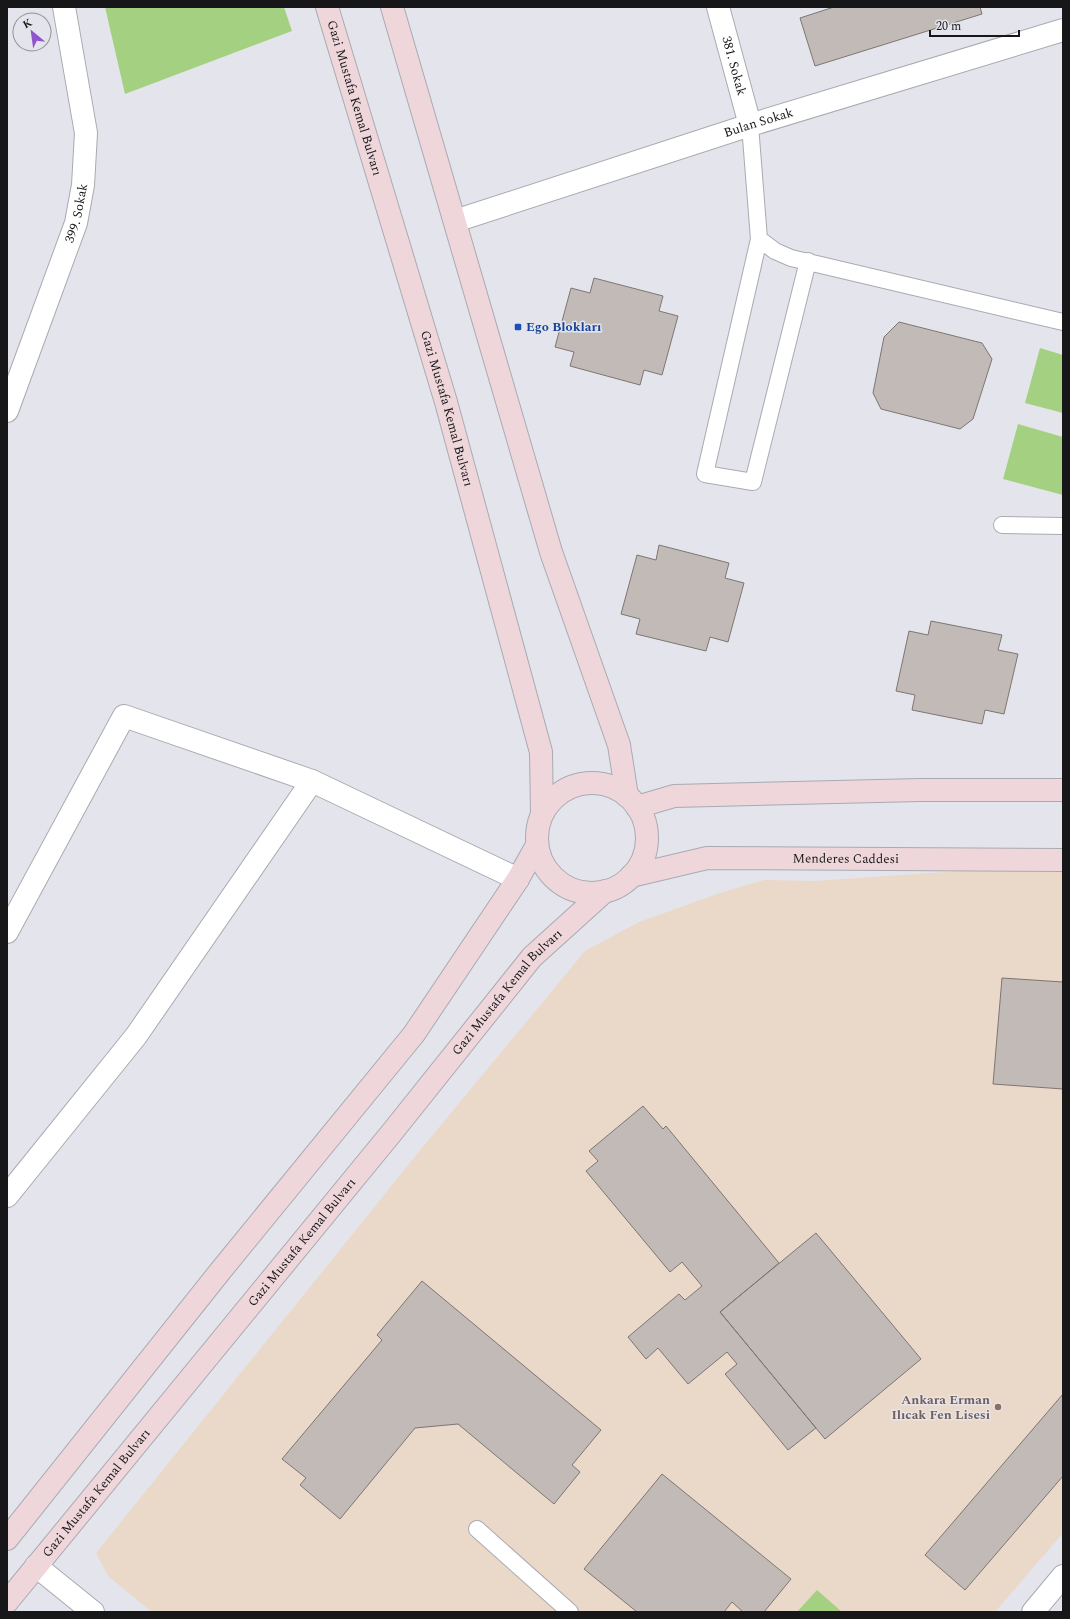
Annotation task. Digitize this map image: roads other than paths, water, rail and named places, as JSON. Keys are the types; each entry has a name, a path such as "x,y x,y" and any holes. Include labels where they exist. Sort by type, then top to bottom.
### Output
{"main road":[{"name":"Gazi Mustafa Kemal Bulvarı","path":"327,7 446,402 541,752 542,814"},
{"path":"392,7 551,552 619,745 632,801 644,820 647,835 645,850 640,864 631,876 619,886 605,891 583,892 572,890 560,883 549,873 541,860 537,845 538,829 542,814 552,801 565,790 581,784 599,784 614,788 632,801 674,796 920,790 1063,790"},
{"path":"9,1534 222,1269 414,1034 518,879 537,845"},
{"name":"Menderes Caddesi","path":"631,876 707,858 1063,860"},
{"name":"Gazi Mustafa Kemal Bulvarı","path":"7,1602 383,1143 532,957 605,891"}],"street":[{"name":"399. Sokak","path":"7,411 16,361 76,223 86,168 86,134 64,7"},
{"name":"381. Sokak","path":"718,7 750,125"},
{"name":"Bulan Sokak","path":"455,221 750,125 1063,30"},
{"path":"7,932 124,716 312,781 518,879"},
{"path":"7,1196 136,1036 312,781"},
{"path":"36,1566 93,1612"},
{"path":"1033,1612 1063,1576"}],"lane":[{"path":"750,125 759,239 705,474 753,482 808,261"},
{"path":"759,239 775,251 791,258 1063,322"},
{"path":"1002,525 1063,526"},
{"path":"477,1529 570,1612"}],"place":[{"name":"Ego Blokları","path":"518,327"},
{"name":"Ankara Erman Ilıcak Fen Lisesi","path":"998,1407"}]}
